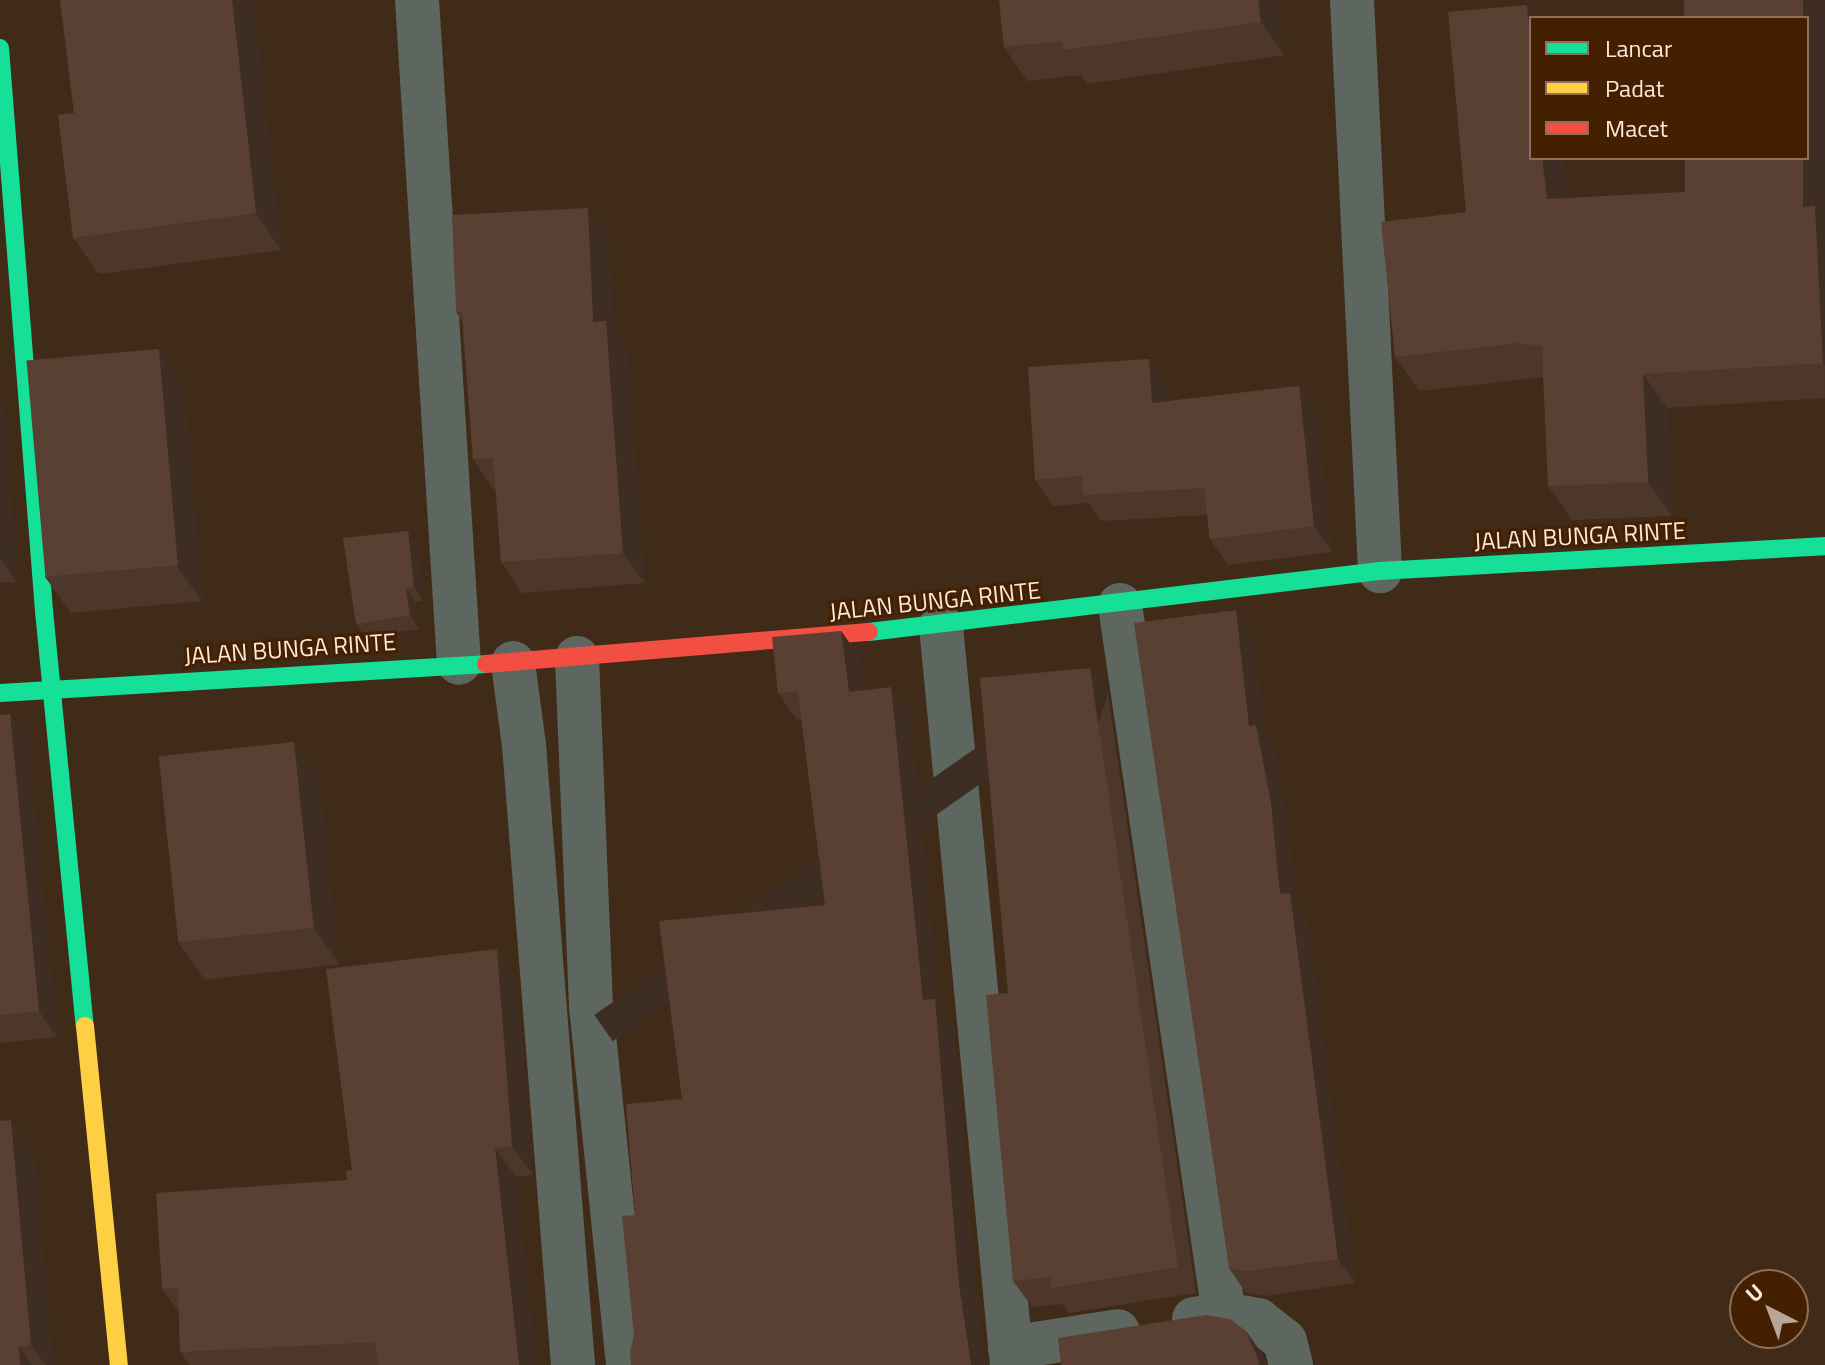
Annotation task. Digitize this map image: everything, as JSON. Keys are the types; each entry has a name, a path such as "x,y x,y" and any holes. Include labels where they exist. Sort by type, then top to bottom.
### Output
{"street":[{"path":"417,0 459,663"},
{"path":"1352,0 1380,571"},
{"path":"0,48 52,688 119,1365"},
{"name":"JALAN BUNGA RINTE","path":"0,693 577,658 941,626 1380,571 1825,546"},
{"path":"1120,605 1224,1314"},
{"path":"941,626 1011,1357 1224,1314 1258,1320 1285,1341 1291,1365"},
{"path":"577,658 591,1006 628,1365"},
{"path":"513,663 524,745 573,1365"}],"building":[{"path":"60,0 232,0 256,213 73,238 58,115 74,113"},
{"path":"999,0 1258,0 1261,22 1064,50 1062,41 1004,47"},
{"path":"1684,0 1803,0 1803,16 1684,16"},
{"path":"1527,5 1529,160 1542,160 1547,199 1685,192 1685,160 1803,160 1803,207 1815,206 1823,363 1643,374 1648,482 1548,486 1542,346 1519,343 1395,357 1381,222 1466,212 1448,12"},
{"path":"588,208 593,322 606,321 623,553 501,562 493,458 473,459 462,312 456,312 452,215"},
{"path":"159,349 178,565 45,577 27,361"},
{"path":"1149,359 1152,403 1299,386 1314,526 1210,539 1204,488 1083,495 1082,476 1035,480 1028,367"},
{"path":"408,531 414,587 406,588 410,615 356,624 343,538"},
{"path":"1236,610 1249,726 1256,725 1271,803 1280,894 1290,893 1338,1259 1247,1271 1229,1268 1134,623"},
{"path":"841,631 849,692 891,687 923,1000 935,999 959,1285 971,1365 631,1365 634,1335 622,1216 635,1215 626,1104 682,1099 659,921 825,905 798,691 778,693 772,637"},
{"path":"1090,668 1178,1267 1051,1288 1050,1277 1013,1281 986,995 1008,993 980,678"},
{"path":"10,714 39,1011 0,1015 0,715"},
{"path":"294,742 314,928 178,942 159,756"},
{"path":"497,949 512,1146 495,1148 519,1365 378,1365 375,1342 180,1352 178,1288 162,1289 156,1193 347,1180 346,1171 352,1170 326,969"},
{"path":"11,1120 31,1345 19,1346 20,1365 0,1365 0,1121"},
{"path":"1206,1315 1230,1319 1246,1331 1259,1365 1061,1365 1058,1338"}],"traffic: fast":[{"path":"0,48 44,611 85,1026"},
{"path":"869,632 1380,571 1825,546"},
{"path":"0,693 486,664"}],"traffic: slow":[{"path":"85,1026 119,1365"}],"traffic: jam":[{"path":"486,664 869,632"}]}
